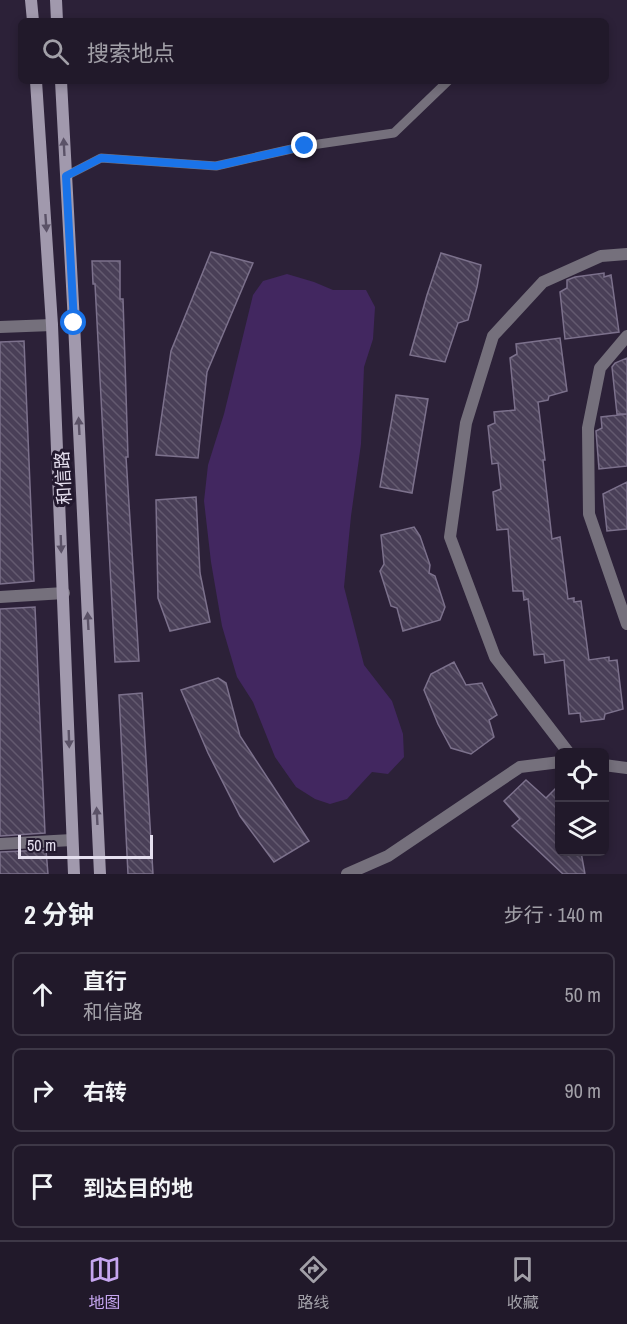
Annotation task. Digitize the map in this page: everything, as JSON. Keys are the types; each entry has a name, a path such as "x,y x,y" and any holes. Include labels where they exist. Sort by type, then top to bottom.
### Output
{"street":[{"path":"31,0 33,18"},
{"path":"56,0 57,18"},
{"name":"和信路","path":"36,84 52,325 74,874"},
{"name":"和信路","path":"60,84 100,874"},
{"path":"564,748 495,657 450,537 466,423 493,336 543,282 601,256 627,254"},
{"path":"0,327 52,325"},
{"path":"627,336 600,368 588,428 590,514 627,624"},
{"path":"0,597 64,593"},
{"path":"347,874 388,856 520,767 555,763"},
{"path":"609,766 627,768"},
{"path":"0,844 72,840"}],"lane":[{"path":"66,176 101,158 216,166 305,146 394,133 445,84"}],"shaded area":[{"path":"287,274 333,290 366,290 375,307 373,339 364,367 361,444 344,587 364,665 392,701 403,734 404,757 388,774 372,772 347,799 330,804 315,799 296,787 275,757 253,702 237,677 222,626 204,501 208,465 224,414 253,295 263,281"}],"building":[{"path":"211,252 253,263 207,372 198,458 156,455 171,351"},
{"path":"441,253 481,265 468,320 458,323 445,362 410,355"},
{"path":"92,261 120,261 128,457 126,457 139,661 115,662"},
{"path":"604,273 604,277 611,275 619,332 565,339 560,292 567,288 567,280"},
{"path":"560,338 567,391 538,402 552,539 560,537 568,599 574,598 574,602 581,601 589,660 609,657 609,661 617,660 623,709 605,714 604,719 581,722 580,713 569,714 564,660 545,663 544,654 534,655 528,599 524,600 523,591 513,591 508,529 497,530 493,492 501,489 498,463 492,464 488,426 495,423 494,412 515,410 510,358 517,354 516,344"},
{"path":"24,341 34,581 0,584 0,342"},
{"path":"627,358 627,414 617,414 612,367 615,363"},
{"path":"396,395 428,399 412,493 380,487"},
{"path":"627,414 627,466 599,469 596,431 602,428 601,417"},
{"path":"627,482 627,529 607,531 603,494"},
{"path":"196,497 200,573 210,622 170,631 158,598 156,500"},
{"path":"414,527 420,536 430,565 429,573 435,576 445,607 440,620 403,631 397,608 391,606 380,571 384,564 381,535"},
{"path":"35,607 45,833 0,836 0,609"},
{"path":"454,662 466,685 482,683 497,715 489,720 494,737 471,754 451,748 424,690 431,674"},
{"path":"218,678 226,683 240,736 309,841 274,862 240,816 208,753 181,690"},
{"path":"142,693 153,874 128,874 119,695"},
{"path":"526,780 546,798 555,789 555,856 582,856 585,874 563,874 512,826 520,819 504,801"},
{"path":"46,850 48,874 0,874 0,852"}],"route":[{"path":"74,323 66,176 101,158 216,166 305,146"}]}
